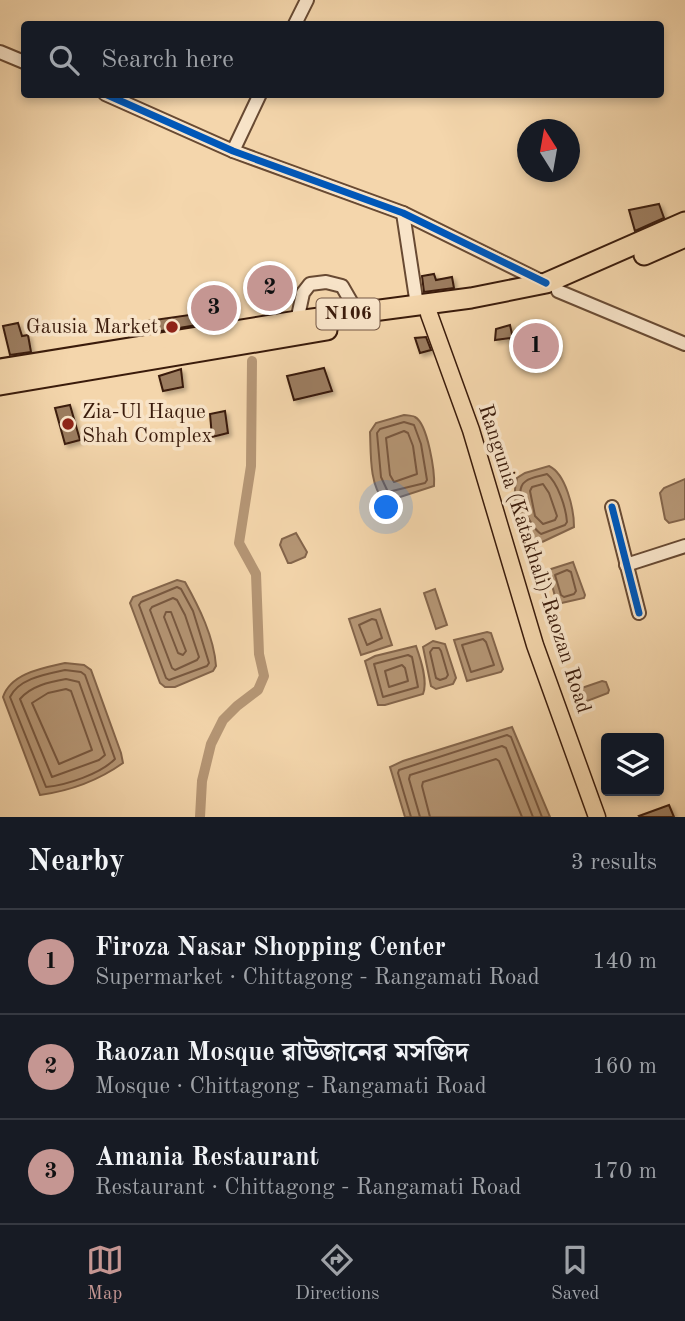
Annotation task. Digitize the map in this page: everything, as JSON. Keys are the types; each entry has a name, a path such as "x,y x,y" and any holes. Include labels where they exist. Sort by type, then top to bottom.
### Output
{"highway":[{"name":"N106","path":"552,287 685,222"},
{"name":"N106","path":"0,384 423,310 471,298 552,287 685,237"},
{"name":"N106","path":"0,369 357,312 423,310"}],"main road":[{"name":"Rangunia (Katakhali)-Raozan Road","path":"423,310 471,430 535,645 597,817"}],"street":[{"path":"296,21 307,0"},
{"path":"0,52 21,61"},
{"path":"114,98 233,151 403,213 552,287 685,344"},
{"path":"233,151 258,98"},
{"path":"403,213 423,310"},
{"path":"297,321 303,293 310,284 326,282 342,286 357,312"},
{"path":"612,507 639,614"},
{"path":"626,565 685,546"}],"water":[{"path":"404,415 415,417 424,429 432,460 434,486 384,500 373,477 370,432 376,423"},
{"path":"549,466 564,484 571,502 574,527 540,543 527,530 518,514 515,487 517,478 525,473"},
{"path":"685,479 685,519 669,523 665,519 660,493 664,488"},
{"path":"296,533 307,552 305,557 288,563 280,545 282,539"},
{"path":"573,562 584,598 557,604 548,570"},
{"path":"177,580 185,582 200,612 209,633 216,666 213,671 175,687 165,687 160,683 130,603 133,597"},
{"path":"435,589 447,625 436,629 424,593"},
{"path":"380,609 392,645 361,655 349,619"},
{"path":"491,633 503,669 501,672 467,681 454,640"},
{"path":"433,641 445,644 456,678 453,684 436,689 431,686 423,647"},
{"path":"416,646 424,677 423,694 378,705 365,661"},
{"path":"65,663 84,665 91,670 123,763 83,784 40,795 3,697 7,689 20,677"},
{"path":"606,682 608,693 579,702 576,690"},
{"path":"512,727 550,817 405,817 390,767"}],"building":[{"path":"659,204 664,218 635,231 629,210"},
{"path":"277,271 286,300 262,304 256,276"},
{"path":"434,274 436,280 452,277 454,288 424,292 422,276"},
{"path":"216,289 221,321 149,333 147,321 197,314 194,294"},
{"path":"18,323 22,336 28,335 31,352 10,355 3,326"},
{"path":"548,324 557,355 523,366 510,338 495,340 496,329 510,325 512,334"},
{"path":"426,337 431,350 420,353 415,338"},
{"path":"324,368 332,391 294,400 287,376"},
{"path":"181,369 183,387 163,391 159,376"},
{"name":"Zia-Ul Haque Shah Complex","path":"70,405 80,440 65,444 55,408"},
{"path":"225,411 228,433 212,437 210,414"},
{"path":"669,805 674,817 639,816"}],"waterway":[{"path":"200,817 202,781 211,744 223,720 258,690 264,676 259,654 256,574 239,543 251,466 252,361"}],"cycle path":[{"path":"114,98 233,151 403,213 546,283"},
{"path":"612,507 639,613"}],"place":[{"name":"Raozan Mosque রাউজানের মসজিদ","path":"270,288"},
{"name":"Amania Restaurant","path":"214,308"},
{"name":"Gausia Market","path":"172,327"},
{"name":"Firoza Nasar Shopping Center","path":"536,346"},
{"name":"Zia-Ul Haque Shah Complex","path":"68,424"}]}
